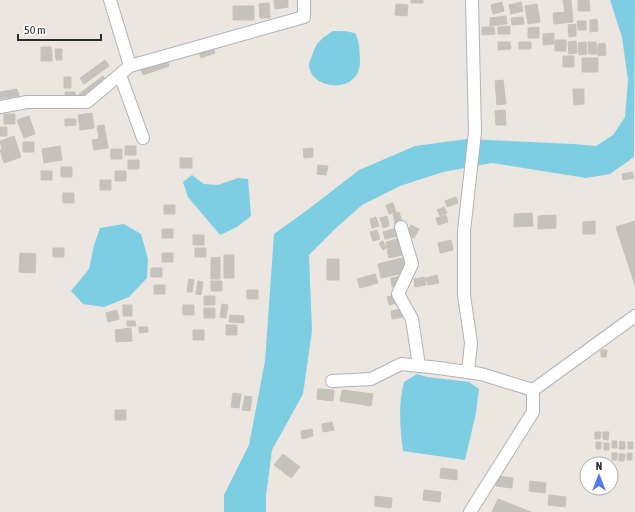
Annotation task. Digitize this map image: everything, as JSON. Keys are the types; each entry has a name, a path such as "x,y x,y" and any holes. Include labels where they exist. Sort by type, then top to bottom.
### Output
{"street":[{"path":"110,0 130,66"},
{"path":"0,107 27,102 87,102 130,66 304,17 304,0"},
{"path":"468,372 471,343 464,294 464,231 475,132 472,0"},
{"path":"120,75 143,138"},
{"path":"401,227 412,264 398,294 412,319 419,366"},
{"path":"533,390 635,316"},
{"path":"332,381 371,379 401,364 481,374 533,390"},
{"path":"470,512 533,412 533,390"}],"water":[{"path":"610,0 635,0 634,157 610,174 586,178 492,163 443,172 400,186 362,205 309,255 312,331 303,394 272,450 266,496 266,512 224,512 224,495 249,445 265,361 274,234 359,170 415,146 467,139 596,146 613,135 625,117 628,80 622,37"},
{"path":"333,31 355,33 359,42 360,60 358,72 353,79 345,84 326,84 318,80 312,73 309,65 314,49 318,43"},
{"path":"192,175 204,184 218,185 238,178 248,179 251,216 237,227 220,235 188,197 183,182"},
{"path":"124,224 141,234 148,259 147,278 129,297 104,307 83,304 71,291 89,269 94,245 100,228"},
{"path":"417,374 427,377 469,382 479,389 476,413 465,460 403,451 400,416 402,390 404,382"}],"building":[{"path":"274,0 288,0 288,7 275,9"},
{"path":"411,0 423,0 423,3 411,3"},
{"path":"563,0 571,0 573,22 554,24 553,13 565,12"},
{"path":"578,0 589,0 590,11 578,11"},
{"path":"502,2 504,11 493,14 491,5"},
{"path":"521,2 523,11 511,14 509,5"},
{"path":"269,3 270,18 260,18 259,4"},
{"path":"396,4 408,5 407,16 395,15"},
{"path":"537,4 540,22 528,24 525,6"},
{"path":"233,6 254,6 254,20 233,20"},
{"path":"506,16 507,24 490,26 490,18"},
{"path":"523,17 524,24 512,25 511,18"},
{"path":"597,19 598,31 590,32 590,20"},
{"path":"577,21 586,21 586,30 578,30"},
{"path":"576,24 576,36 569,37 568,25"},
{"path":"510,26 510,34 498,34 498,27"},
{"path":"482,27 494,27 495,34 482,35"},
{"path":"539,27 539,38 528,38 528,28"},
{"path":"554,33 554,44 543,45 543,34"},
{"path":"555,40 566,40 566,51 555,51"},
{"path":"576,41 577,53 569,54 568,42"},
{"path":"498,42 510,42 511,49 498,50"},
{"path":"519,42 531,42 531,49 519,49"},
{"path":"586,42 587,54 579,55 578,43"},
{"path":"588,42 596,42 597,54 589,54"},
{"path":"605,43 606,55 598,56 598,44"},
{"path":"212,45 215,53 201,58 198,50"},
{"path":"41,47 51,47 52,53 41,54"},
{"path":"55,49 62,49 62,60 56,60"},
{"path":"41,54 52,54 52,61 41,61"},
{"path":"563,56 574,56 574,67 563,67"},
{"path":"582,58 598,58 598,72 582,72"},
{"path":"105,60 109,66 84,84 80,78"},
{"path":"167,60 169,66 143,75 141,70"},
{"path":"103,76 107,82 83,100 79,94"},
{"path":"64,77 71,77 71,88 64,88"},
{"path":"503,80 506,104 497,105 495,81"},
{"path":"17,89 19,96 0,99 0,92"},
{"path":"573,89 584,89 584,104 574,105"},
{"path":"65,92 75,92 76,98 65,99"},
{"path":"505,110 506,125 496,125 495,111"},
{"path":"92,113 94,128 80,130 78,115"},
{"path":"4,114 15,114 15,124 4,124"},
{"path":"29,116 35,134 24,138 17,120"},
{"path":"65,119 76,119 76,125 65,126"},
{"path":"104,125 108,148 94,150 92,140 99,139 97,126"},
{"path":"0,127 7,127 7,136 0,136"},
{"path":"14,136 21,157 4,163 0,150 2,149 0,141"},
{"path":"23,142 34,142 34,152 23,152"},
{"path":"60,146 62,160 44,163 42,149"},
{"path":"125,146 136,146 136,155 125,155"},
{"path":"313,148 313,157 304,158 303,149"},
{"path":"111,149 122,149 122,159 111,159"},
{"path":"180,158 192,158 192,168 180,168"},
{"path":"128,160 139,160 139,169 128,169"},
{"path":"318,165 328,166 326,175 317,174"},
{"path":"61,167 72,167 72,177 61,177"},
{"path":"41,171 52,171 52,180 41,180"},
{"path":"115,171 126,171 126,181 115,181"},
{"path":"632,172 634,178 623,180 622,174"},
{"path":"100,180 111,180 111,190 100,190"},
{"path":"63,193 74,193 74,203 63,203"},
{"path":"456,197 458,203 447,207 445,201"},
{"path":"393,203 396,212 389,214 386,205"},
{"path":"164,205 175,205 175,214 164,214"},
{"path":"444,207 447,213 440,216 437,210"},
{"path":"399,212 402,222 395,224 393,214"},
{"path":"532,213 533,226 514,227 514,214"},
{"path":"446,215 448,222 438,225 436,218"},
{"path":"556,215 556,228 538,229 538,216"},
{"path":"387,216 389,226 383,228 380,218"},
{"path":"376,217 379,226 372,228 370,219"},
{"path":"595,221 595,234 583,234 583,222"},
{"path":"635,221 635,285 616,227"},
{"path":"411,225 419,229 414,238 406,234"},
{"path":"401,227 403,235 385,239 383,232"},
{"path":"162,229 173,229 173,238 162,238"},
{"path":"377,230 380,239 373,241 370,232"},
{"path":"193,235 204,235 204,245 193,245"},
{"path":"404,237 406,245 387,249 386,242"},
{"path":"451,240 453,250 440,253 438,243"},
{"path":"383,241 386,248 383,250 379,243"},
{"path":"405,246 407,254 389,258 387,250"},
{"path":"53,248 64,248 64,257 53,257"},
{"path":"195,248 206,248 206,257 195,257"},
{"path":"20,253 36,254 35,273 19,272"},
{"path":"162,253 173,253 173,262 162,262"},
{"path":"224,255 234,255 234,278 224,278"},
{"path":"410,256 413,271 381,278 378,264"},
{"path":"220,257 220,279 211,279 211,258"},
{"path":"327,259 339,259 339,280 327,280"},
{"path":"151,268 162,268 162,277 151,277"},
{"path":"375,274 378,283 360,288 357,279"},
{"path":"437,275 439,283 428,285 426,278"},
{"path":"402,276 403,284 392,287 391,278"},
{"path":"425,277 426,285 415,287 414,279"},
{"path":"189,279 194,280 192,292 187,292"},
{"path":"198,281 203,282 201,295 196,294"},
{"path":"211,281 222,281 222,291 211,291"},
{"path":"154,285 165,285 165,294 154,294"},
{"path":"247,290 258,290 258,299 247,299"},
{"path":"398,294 400,302 389,305 387,297"},
{"path":"204,296 215,296 215,305 204,305"},
{"path":"222,304 228,305 226,318 220,317"},
{"path":"123,305 132,305 132,316 123,316"},
{"path":"183,305 194,305 194,315 183,315"},
{"path":"204,308 215,308 215,318 204,318"},
{"path":"401,309 403,317 392,319 391,311"},
{"path":"117,310 119,319 108,322 106,313"},
{"path":"230,315 244,316 244,323 229,322"},
{"path":"127,321 135,321 136,326 127,326"},
{"path":"226,325 237,325 237,335 226,335"},
{"path":"139,327 148,327 148,332 139,333"},
{"path":"131,328 132,341 116,342 115,330"},
{"path":"193,330 204,330 204,340 193,340"},
{"path":"601,350 607,350 606,357 601,357"},
{"path":"318,389 334,390 333,401 317,399"},
{"path":"342,390 373,394 371,406 340,401"},
{"path":"233,393 241,394 239,408 231,407"},
{"path":"245,396 252,397 250,411 242,410"},
{"path":"115,410 126,410 126,420 115,420"},
{"path":"332,422 334,430 323,432 322,424"},
{"path":"312,429 313,436 302,439 301,431"},
{"path":"595,432 601,432 600,439 595,439"},
{"path":"603,432 609,432 608,440 603,439"},
{"path":"612,441 617,441 617,448 612,448"},
{"path":"620,441 625,442 625,449 619,449"},
{"path":"596,442 601,442 601,449 596,449"},
{"path":"628,442 633,442 633,449 628,449"},
{"path":"604,443 609,443 609,450 604,450"},
{"path":"612,453 617,453 617,456 612,456"},
{"path":"627,453 632,453 632,460 627,460"},
{"path":"283,454 300,467 291,478 274,465"},
{"path":"619,454 625,454 624,461 619,461"},
{"path":"441,468 457,470 457,480 440,478"},
{"path":"496,476 513,478 512,488 496,486"},
{"path":"530,481 546,483 545,493 529,491"},
{"path":"424,490 441,492 440,502 423,500"},
{"path":"549,495 566,497 565,507 548,505"},
{"path":"375,496 392,498 391,508 375,506"},
{"path":"498,499 531,512 492,512"}]}
